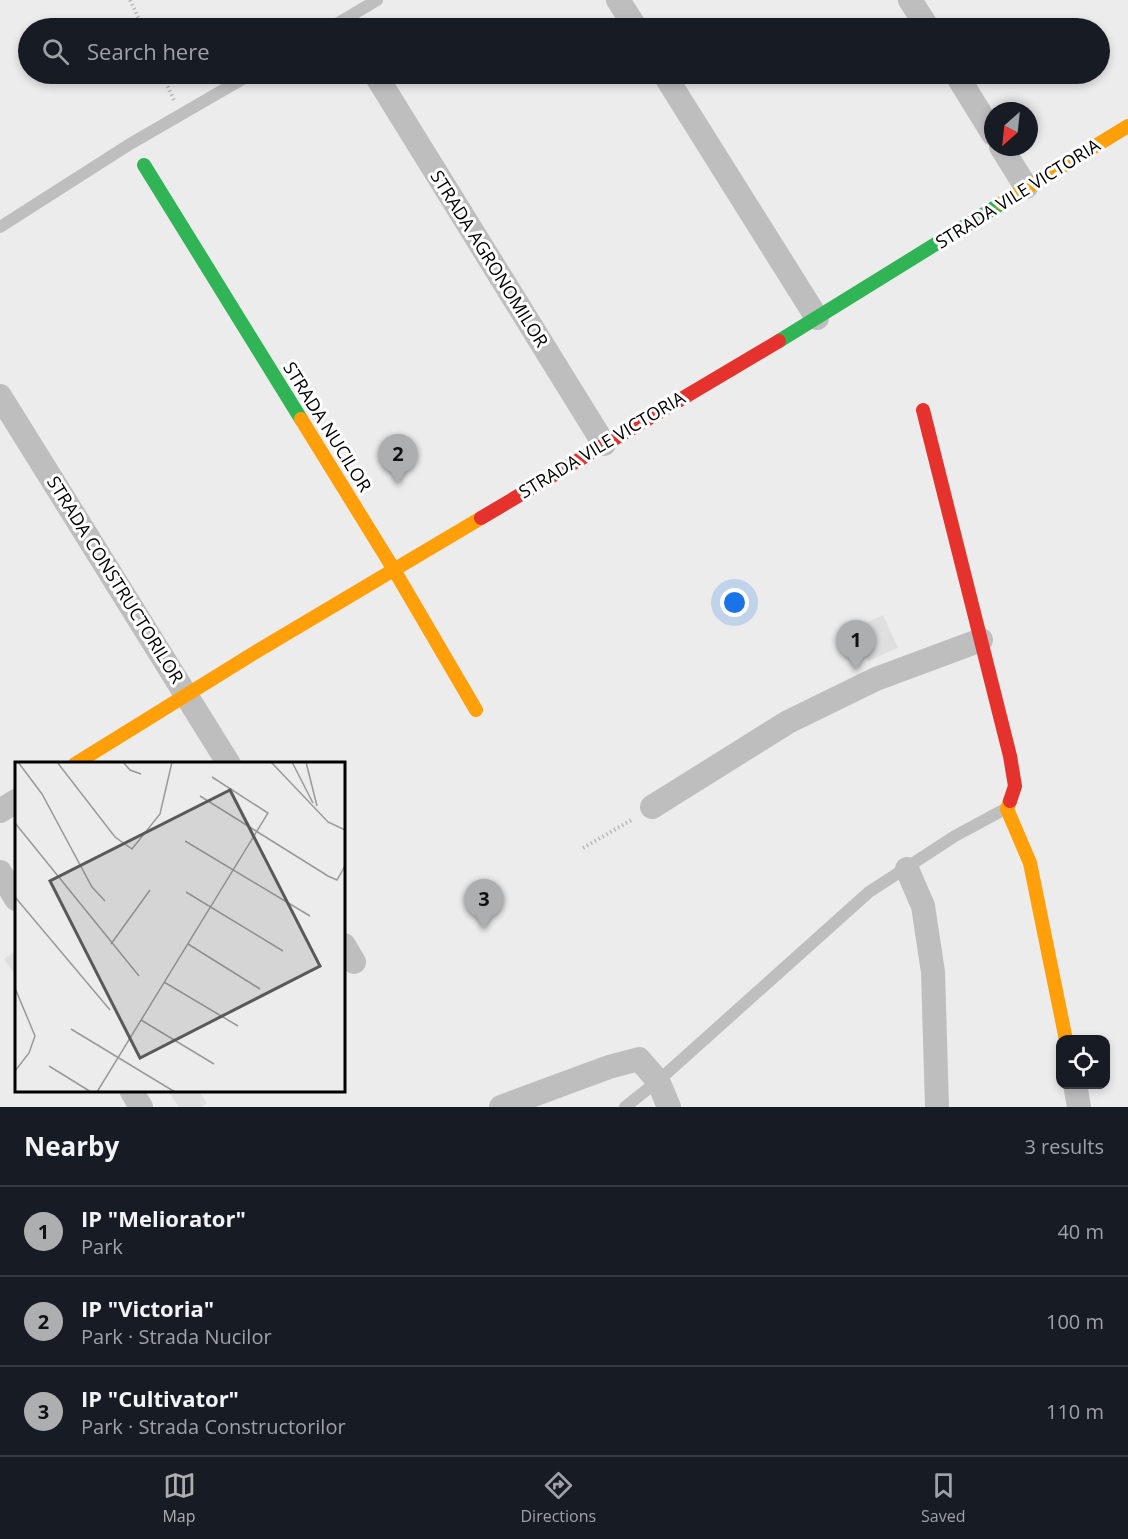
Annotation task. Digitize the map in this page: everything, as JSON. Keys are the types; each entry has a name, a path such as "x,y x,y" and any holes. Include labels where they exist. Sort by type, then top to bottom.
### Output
{"street":[{"path":"618,0 630,18"},
{"path":"910,0 922,18"},
{"name":"STRADA AGRONOMILOR","path":"381,84 604,444"},
{"path":"670,84 817,318"},
{"path":"962,84 984,119"},
{"name":"STRADA VILE VICTORIA","path":"78,762 185,693 817,318 1128,126"},
{"path":"1007,156 1026,187"},
{"name":"STRADA NUCILOR","path":"144,165 393,568 476,710"},
{"name":"STRADA CONSTRUCTORILOR","path":"0,396 229,762"},
{"path":"923,410 1010,756 1015,786 1007,808 1030,863 1065,1035"},
{"path":"652,807 788,722 876,680 981,640"},
{"path":"0,811 15,802"},
{"path":"907,869 924,906 933,972 936,1107"},
{"path":"0,872 15,897"},
{"path":"501,1107 609,1067 639,1059 658,1081 669,1107"},
{"path":"1076,1089 1079,1107"},
{"path":"132,1092 141,1107"}],"lane":[{"path":"347,18 377,0"},
{"path":"0,227 180,114 233,84"},
{"path":"625,1107 658,1081 869,892 955,836 1007,808"}],"path":[{"path":"130,0 138,18"},
{"path":"166,84 180,114"},
{"path":"583,848 652,807"}],"shaded area":[{"path":"0,0 1128,0 1128,1107 0,1107"}],"building":[{"path":"883,615 898,648 868,661 854,628"},
{"path":"15,951 15,971 13,972 4,959"},
{"path":"168,1092 199,1092 207,1103 201,1107 179,1107"}],"traffic: fast":[{"path":"144,165 301,419"},
{"path":"779,341 1002,203"}],"traffic: slow":[{"path":"1002,203 1128,126"},
{"path":"301,419 393,568 476,710"},
{"path":"78,762 259,650 481,518"},
{"path":"1010,801 1007,809 1030,863 1065,1035"}],"traffic: jam":[{"path":"481,518 779,341"},
{"path":"923,410 1010,756 1015,786 1010,801"}],"place":[{"name":"IP \"Victoria\"","path":"398,484"},
{"name":"IP \"Meliorator\"","path":"856,670"},
{"name":"IP \"Cultivator\"","path":"484,929"}]}
